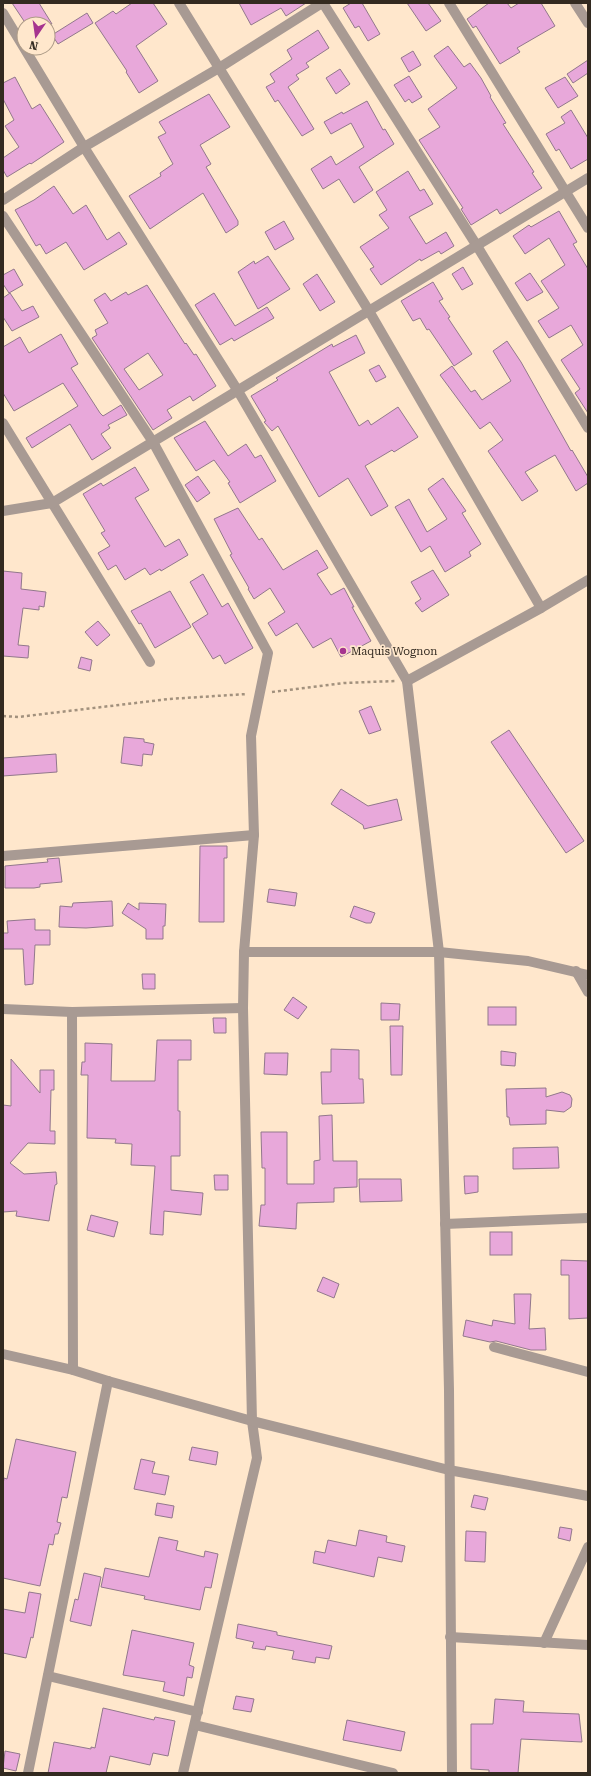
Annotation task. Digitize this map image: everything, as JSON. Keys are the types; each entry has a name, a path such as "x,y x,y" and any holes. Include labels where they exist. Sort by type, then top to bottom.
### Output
{"street":[{"path":"179,3 369,311 541,608"},
{"path":"3,200 84,148 219,68 322,3 477,246 588,428"},
{"path":"449,3 567,191 588,228"},
{"path":"575,3 588,23"},
{"path":"3,13 84,148 238,391 407,681 439,952 450,1470 452,1773"},
{"path":"3,511 52,503 588,178"},
{"path":"3,216 153,442 268,653 251,736 254,835 244,952 243,1008 252,1421 257,1458 183,1773"},
{"path":"3,423 150,662"},
{"path":"407,681 541,608 588,580"},
{"path":"3,856 254,835"},
{"path":"244,952 439,952 528,961 588,975"},
{"path":"576,971 588,992"},
{"path":"3,1009 72,1012 243,1008"},
{"path":"72,1012 73,1370"},
{"path":"445,1224 588,1218"},
{"path":"494,1347 588,1372"},
{"path":"3,1354 73,1370 108,1382 252,1421 450,1470 588,1496"},
{"path":"28,1773 108,1382"},
{"path":"544,1643 588,1547"},
{"path":"450,1637 588,1645"},
{"path":"48,1676 198,1712"},
{"path":"195,1725 393,1773"}],"path":[{"path":"3,716 18,717 169,698 260,693 344,683 407,681"}],"building":[{"path":"12,3 39,3 47,16 21,16"},
{"path":"132,3 153,3 167,24 136,46 158,81 139,93 126,72 127,71 95,23 113,11 116,14"},
{"path":"239,3 306,3 286,16 281,8 251,25"},
{"path":"351,3 362,3 380,34 368,41 359,26 355,28 343,8"},
{"path":"407,3 428,3 441,21 426,31"},
{"path":"489,3 507,3 511,8 519,3 541,3 555,26 517,48 520,52 500,64 476,26 473,28 467,19"},
{"path":"87,13 93,23 58,44 56,41 56,32"},
{"path":"318,30 329,48 306,63 309,67 296,75 299,79 288,87 314,129 302,136 278,100 275,102 266,87 275,82 270,74 292,59 287,50"},
{"path":"448,46 464,67 470,63 481,78 491,96 490,97 506,123 503,124 534,172 532,173 542,188 500,214 497,209 471,225 461,209 463,208 419,140 440,127 428,109 457,88 434,56"},
{"path":"413,51 421,65 409,72 401,58"},
{"path":"588,60 588,73 573,83 567,74"},
{"path":"340,69 350,84 336,94 326,78"},
{"path":"409,76 422,97 412,103 409,99 405,102 394,85"},
{"path":"15,77 32,109 40,104 64,142 31,164 30,163 7,177 3,170 3,158 19,147 5,126 14,120 3,99 3,83"},
{"path":"565,77 578,96 558,108 545,88"},
{"path":"209,94 230,127 200,145 211,164 206,167 238,221 238,225 226,233 203,193 150,229 129,196 161,176 160,173 173,164 158,137 166,133 159,122"},
{"path":"367,101 383,130 385,129 394,144 359,167 373,190 354,203 339,179 323,189 311,169 331,156 336,165 364,147 351,123 331,134 324,122"},
{"path":"571,110 588,138 588,159 571,169 559,149 556,151 546,134 565,123 561,117"},
{"path":"408,171 420,191 424,189 433,204 409,217 426,244 446,232 454,246 441,254 439,251 421,261 420,259 381,285 370,269 374,267 360,247 389,228 379,215 387,210 376,192"},
{"path":"54,186 73,214 86,205 107,240 119,232 127,244 84,270 66,242 46,254 40,244 36,246 15,210 34,200"},
{"path":"559,211 577,242 573,244 588,269 588,413 575,393 580,389 561,360 583,345 571,325 549,338 538,321 559,308 541,281 565,265 549,238 525,254 513,236 529,225 531,227"},
{"path":"284,221 294,239 275,250 265,232"},
{"path":"268,256 290,289 258,309 238,272 254,261 255,264"},
{"path":"463,267 473,284 462,290 452,274"},
{"path":"14,269 23,285 9,293 3,284 3,275"},
{"path":"530,273 543,292 527,301 515,283"},
{"path":"317,274 335,302 320,311 303,284"},
{"path":"433,282 443,299 439,301 450,317 448,318 472,354 454,366 429,329 427,330 420,318 413,321 401,301"},
{"path":"147,285 185,344 186,343 194,355 196,354 216,386 193,401 190,396 167,410 172,418 153,430 92,338 97,335 95,330 108,323 94,300 105,293 111,301 126,292 128,295","holes":["148,353 163,375 139,390 124,369"]},
{"path":"10,293 22,311 33,306 39,317 12,331 3,317 3,298"},
{"path":"214,293 235,326 267,307 274,318 234,341 232,338 220,345 195,305"},
{"path":"61,334 78,364 71,368 100,413 103,416 121,405 127,415 108,425 110,428 101,434 111,448 92,460 70,424 32,448 26,438 78,406 63,383 14,411 3,393 3,347 20,337 29,353"},
{"path":"356,335 365,353 329,372 359,426 368,420 371,425 398,407 418,437 394,452 392,450 365,466 388,506 371,516 348,478 319,497 278,426 272,431 264,422 266,421 251,396 278,380 276,378 332,344 333,347"},
{"path":"507,341 521,362 571,451 572,450 588,477 588,483 576,491 555,455 525,472 538,491 522,501 488,451 503,440 490,422 480,429 440,375 452,366 471,392 475,390 482,400 511,381 493,351"},
{"path":"379,365 386,377 376,382 369,370"},
{"path":"205,421 228,456 246,444 255,458 261,455 276,481 240,503 228,483 230,482 214,460 196,471 174,438"},
{"path":"135,467 149,490 135,498 165,547 179,539 188,555 161,571 160,569 150,575 145,568 125,580 116,565 108,570 98,553 110,546 101,533 105,531 83,494 101,483 103,486"},
{"path":"198,476 210,493 197,502 185,485"},
{"path":"443,478 466,511 462,513 481,544 469,552 471,556 445,572 430,546 421,552 395,507 409,499 427,532 447,519 428,489"},
{"path":"238,508 259,540 262,538 283,570 317,550 328,568 317,574 331,595 344,588 354,607 352,607 371,641 341,657 331,638 313,648 297,623 276,636 268,623 285,612 270,588 254,599 230,555 232,554 214,519"},
{"path":"433,570 449,595 422,612 415,603 421,599 411,582"},
{"path":"3,571 22,573 21,589 46,592 44,607 39,606 39,610 23,608 18,645 29,646 28,658 3,656"},
{"path":"203,574 222,607 228,603 253,648 225,664 220,655 213,659 192,624 208,614 190,582"},
{"path":"170,591 191,627 155,648 141,623 139,624 131,611"},
{"path":"98,621 110,635 97,646 85,632"},
{"path":"81,657 92,660 90,671 78,668"},
{"path":"371,706 381,730 369,734 359,711"},
{"path":"509,730 584,841 566,853 491,742"},
{"path":"124,737 144,739 144,742 154,744 152,755 143,754 142,766 121,763"},
{"path":"56,754 57,772 3,776 3,758"},
{"path":"341,789 368,806 397,799 402,820 364,829 363,825 331,804"},
{"path":"200,846 227,846 227,858 224,858 224,922 199,922"},
{"path":"59,858 62,882 40,884 40,887 34,888 5,888 5,866 48,862 47,859"},
{"path":"269,889 297,893 295,906 267,902"},
{"path":"112,901 113,926 86,928 59,927 60,906 72,907 73,903"},
{"path":"128,903 139,910 139,903 166,904 163,939 146,939 146,929 122,913"},
{"path":"354,906 375,913 371,923 366,923 350,917"},
{"path":"35,919 35,930 50,930 50,945 35,945 33,984 25,985 23,949 3,949 3,933 8,933 7,921"},
{"path":"142,974 155,974 155,989 143,989"},
{"path":"293,997 307,1007 298,1019 284,1010"},
{"path":"381,1003 400,1004 399,1020 381,1020"},
{"path":"488,1007 516,1007 516,1025 488,1025"},
{"path":"213,1018 226,1018 226,1033 214,1033"},
{"path":"390,1026 403,1026 402,1075 391,1075"},
{"path":"157,1040 191,1040 191,1060 178,1060 180,1156 171,1156 171,1190 203,1193 201,1215 164,1211 163,1235 150,1234 155,1166 131,1165 132,1144 115,1143 116,1139 87,1138 88,1075 81,1075 82,1062 85,1062 85,1043 112,1044 111,1081 155,1081"},
{"path":"331,1049 359,1050 359,1079 363,1079 364,1103 322,1104 321,1072 331,1072"},
{"path":"501,1051 516,1053 515,1066 501,1065"},
{"path":"265,1053 288,1053 287,1075 264,1074"},
{"path":"11,1059 40,1093 40,1070 54,1070 54,1090 51,1090 50,1131 55,1131 55,1144 28,1143 10,1163 24,1174 56,1172 57,1184 55,1185 49,1221 16,1216 17,1211 3,1212 3,1105 11,1106"},
{"path":"546,1088 546,1097 562,1092 570,1095 572,1099 571,1107 564,1112 546,1110 546,1124 510,1125 509,1117 507,1117 506,1089"},
{"path":"332,1115 333,1161 357,1161 357,1187 334,1188 334,1202 297,1203 296,1229 259,1226 261,1205 265,1205 265,1168 262,1168 261,1132 287,1132 287,1184 314,1184 314,1161 320,1160 319,1116"},
{"path":"558,1147 559,1168 513,1169 513,1148"},
{"path":"214,1175 228,1175 228,1190 215,1190"},
{"path":"464,1176 478,1176 478,1192 465,1194"},
{"path":"359,1179 401,1179 402,1201 360,1202"},
{"path":"91,1215 118,1222 114,1237 87,1230"},
{"path":"490,1232 512,1232 512,1255 490,1255"},
{"path":"561,1260 588,1261 588,1318 569,1319 569,1275 561,1275"},
{"path":"323,1277 339,1284 334,1298 317,1291"},
{"path":"514,1294 531,1294 529,1329 545,1328 546,1350 531,1350 496,1341 490,1342 463,1336 466,1320 492,1326 493,1320 515,1324"},
{"path":"16,1439 76,1452 67,1498 62,1497 57,1522 61,1523 58,1534 55,1534 53,1545 49,1544 40,1586 3,1578 3,1485 4,1478 7,1479"},
{"path":"192,1447 218,1452 216,1465 189,1460"},
{"path":"141,1459 155,1462 152,1473 169,1476 165,1495 134,1489"},
{"path":"474,1495 488,1498 485,1510 471,1507"},
{"path":"157,1503 174,1506 172,1518 155,1515"},
{"path":"560,1527 572,1529 570,1541 558,1538"},
{"path":"359,1530 387,1536 386,1542 405,1546 402,1562 378,1557 374,1577 313,1563 315,1551 325,1553 328,1540 356,1546"},
{"path":"466,1531 486,1532 485,1562 465,1561"},
{"path":"159,1537 178,1541 176,1550 204,1557 205,1551 218,1554 211,1588 205,1587 200,1610 144,1599 145,1596 101,1587 105,1568 149,1577"},
{"path":"84,1573 101,1577 91,1626 70,1621 75,1599 78,1600"},
{"path":"29,1592 41,1594 33,1638 31,1637 26,1658 3,1653 3,1609 25,1613"},
{"path":"238,1624 277,1632 277,1635 332,1646 329,1659 316,1657 315,1663 292,1659 294,1651 266,1646 265,1650 252,1648 254,1642 236,1638"},
{"path":"132,1630 194,1643 189,1665 194,1667 192,1678 187,1677 184,1696 163,1691 165,1682 123,1675"},
{"path":"236,1696 254,1699 251,1712 233,1709"},
{"path":"495,1699 524,1701 523,1712 579,1714 582,1742 521,1739 518,1773 489,1773 489,1770 471,1769 471,1724 493,1724"},
{"path":"103,1708 154,1720 155,1717 175,1721 168,1756 153,1753 150,1765 110,1756 106,1773 48,1773 54,1742 91,1749 91,1747 95,1748"},
{"path":"347,1720 405,1732 401,1751 343,1740"},
{"path":"5,1751 20,1754 16,1771 3,1768"}],"place":[{"name":"Maquis Wognon","path":"343,651"}]}
